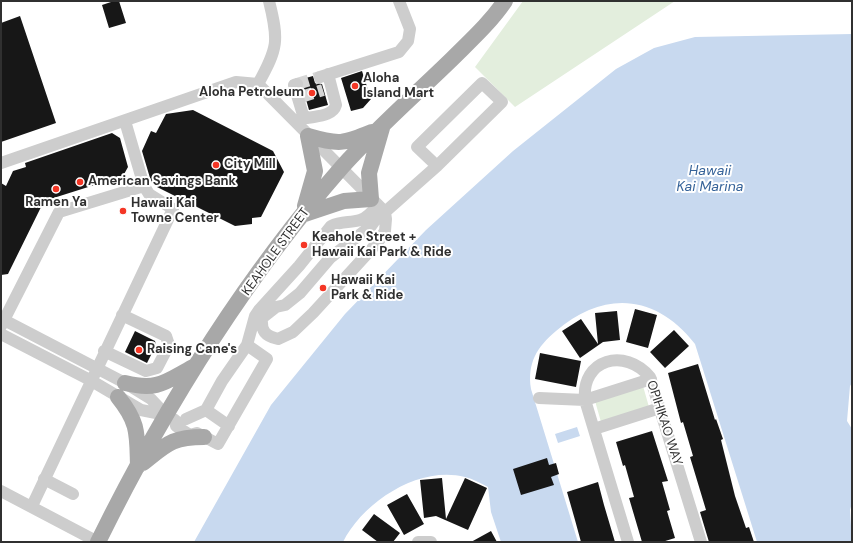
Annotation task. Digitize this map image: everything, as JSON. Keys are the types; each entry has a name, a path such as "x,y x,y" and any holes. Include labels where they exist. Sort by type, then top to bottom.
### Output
{"main road":[{"name":"KEAHOLE STREET","path":"98,542 138,467 176,418 193,367 301,216 341,168 485,26 505,1"},
{"path":"301,216 312,187 315,171 308,136 328,142 347,142 382,127"},
{"path":"301,216 344,200 378,206 369,173 382,127"},
{"path":"125,383 143,387 157,386 193,367"},
{"path":"118,397 133,419 137,432 138,467"},
{"path":"138,467 172,441 184,437 201,435"}],"street":[{"path":"258,84 270,62 276,37 276,29 269,1"},
{"path":"297,84 294,85 299,97 303,115 308,118 330,113 334,110 336,105 327,88 324,76 399,52 408,41 410,29 399,1"},
{"path":"1,163 236,82 258,84 378,206 386,219 385,231 378,242 313,313 293,332 278,339 268,336 262,327 262,318 276,307 285,305 300,293 330,258 371,226 376,219 378,206"},
{"path":"1,334 90,380 141,410 176,418 206,410 222,381 247,346 255,316 259,310 299,266 331,226 337,222 359,220 366,217 378,206 437,166 502,102 482,83 417,147 437,166"},
{"path":"283,108 288,103 299,97"},
{"path":"32,506 90,380 173,209 149,194 144,186 125,121"},
{"path":"144,186 60,212 3,323 125,383 151,399 176,418"},
{"path":"104,351 146,371 157,368 160,364 169,345 166,336 122,315"},
{"path":"176,418 176,426 190,435 201,435 218,444 267,359 247,346"},
{"name":"OPIHIKAO WAY","path":"628,542 585,400 584,392 592,372 606,362 621,359 629,361 644,370 651,379 701,542"},
{"path":"539,398 585,400 651,379"},
{"path":"594,429 660,408"},
{"path":"206,410 229,426"},
{"path":"44,479 73,494"},
{"path":"1,491 98,542"},
{"path":"418,542 431,542"}],"green space":[{"path":"523,1 675,1 515,107 475,67"},
{"path":"643,386 649,407 601,422 595,401"}],"water":[{"name":"Hawaii Kai Marina","path":"852,34 852,383 850,386 847,421 852,429 852,503 850,510 852,542 757,542 695,344 680,327 664,315 647,307 629,303 611,304 592,309 574,318 549,337 535,356 532,363 530,380 531,389 578,542 501,542 491,512 488,487 465,477 447,475 429,476 394,490 364,513 352,527 343,542 194,542 271,405 345,314 426,230 513,151 616,69 654,48 695,37"},
{"path":"577,427 580,436 558,443 555,434"}],"building":[{"path":"119,1 126,23 109,28 102,5"},
{"path":"20,16 56,123 1,142 1,23"},
{"name":"Aloha Island Mart","path":"362,71 371,99 363,108 351,111 341,78"},
{"name":"Aloha Petroleum","path":"313,76 315,83 322,84 328,105 309,110 303,89 304,85 302,79"},
{"name":"City Mill","path":"193,110 273,151 284,172 261,217 252,218 252,224 235,226 153,185 142,151 151,131 156,133 166,114"},
{"path":"112,133 120,138 128,167 123,176 44,201 8,274 1,275 1,183 6,186 13,171 26,167 25,163"},
{"path":"635,309 657,315 648,348 626,342"},
{"path":"617,311 620,340 603,342 580,358 562,331 581,319 598,344 595,313"},
{"path":"674,330 689,346 665,368 650,352"},
{"name":"Raising Cane's","path":"135,331 155,341 156,345 147,363 125,352"},
{"path":"540,353 581,361 576,387 535,379"},
{"path":"698,364 715,420 716,419 723,439 721,440 735,496 746,528 749,527 754,542 709,542 700,512 706,510 690,457 693,456 683,422 681,423 668,373"},
{"path":"652,431 668,481 662,482 670,510 667,511 675,538 662,542 642,542 629,498 634,497 625,465 623,466 616,442"},
{"path":"547,458 549,465 556,463 559,474 551,477 554,485 521,495 513,469"},
{"path":"442,478 446,519 465,478 487,488 468,530 436,516 424,518 420,480"},
{"path":"598,482 615,542 581,542 567,492"},
{"path":"407,494 424,524 404,535 387,505"},
{"path":"374,514 400,533 393,542 378,542 362,530"},
{"path":"491,531 497,542 471,542"}],"tunnel":[{"path":"297,84 320,77"},
{"path":"301,97 323,90"}],"place":[{"name":"Aloha Island Mart","path":"355,86"},
{"name":"Aloha Petroleum","path":"312,93"},
{"name":"City Mill","path":"216,165"},
{"name":"American Savings Bank","path":"80,182"},
{"name":"Ramen Ya","path":"56,189"},
{"name":"Hawaii Kai Towne Center","path":"123,211"},
{"name":"Keahole Street + Hawaii Kai Park & Ride","path":"304,245"},
{"name":"Hawaii Kai Park & Ride","path":"323,288"},
{"name":"Raising Cane's","path":"139,350"}]}
